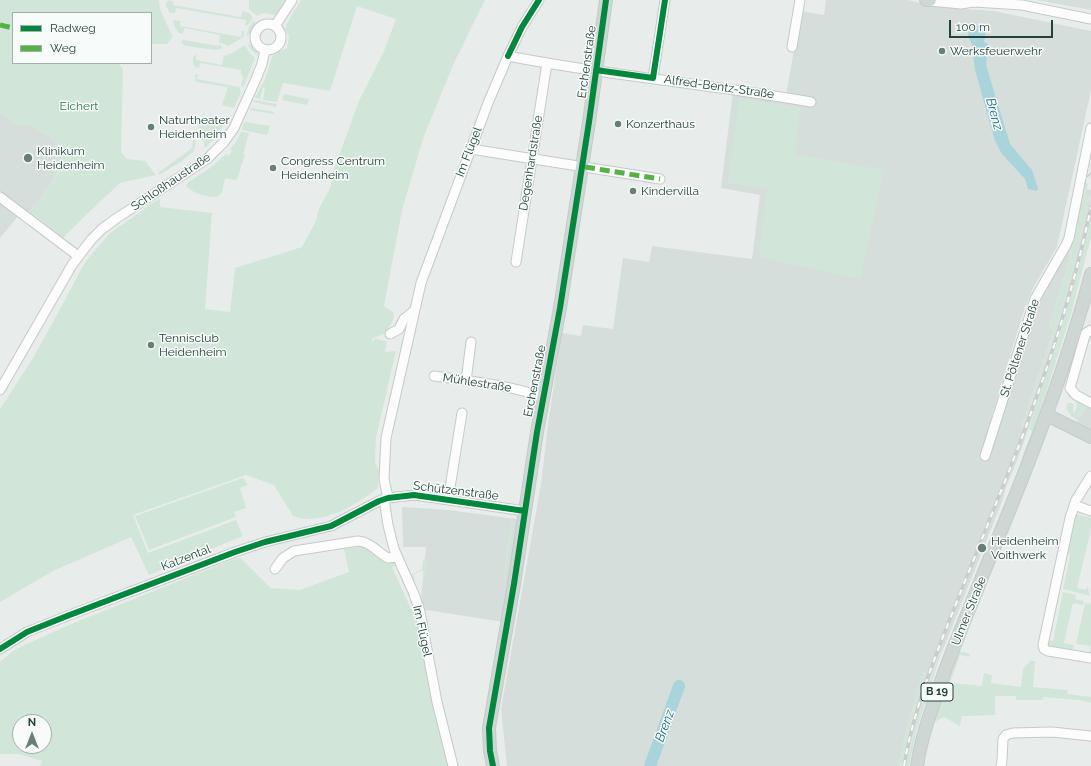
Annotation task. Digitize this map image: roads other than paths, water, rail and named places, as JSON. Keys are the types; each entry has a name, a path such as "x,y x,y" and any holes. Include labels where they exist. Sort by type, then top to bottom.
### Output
{"main road":[{"name":"Erchenstraße","path":"493,766 490,752 489,728 514,584 543,397 560,308 606,0"},
{"name":"B 19","path":"1047,415 1061,376 1091,274"},
{"path":"1047,415 1091,437"},
{"name":"Ulmer Straße","path":"917,766 925,729 943,675 1047,415"},
{"path":"1040,433 1060,426 1069,425"}],"street":[{"path":"275,26 292,0"},
{"name":"Im Flügel","path":"453,766 437,702 420,612 390,536 384,479 386,438 421,283 488,103 508,56 522,28 539,0"},
{"path":"653,78 665,0"},
{"path":"792,47 800,0"},
{"path":"929,0 961,4 971,1 1023,3 1091,19"},
{"path":"264,24 275,26 280,32 281,42 274,49 265,50 260,48 255,42 258,28 264,24"},
{"name":"Schloßhaustraße","path":"0,390 48,304 78,256 93,237 108,224 207,159 220,147 235,124 261,68 265,50"},
{"name":"Alfred-Bentz-Straße","path":"508,56 547,64 653,78 811,102"},
{"name":"Degenhardstraße","path":"516,262 547,64"},
{"name":"St. Pöltener Straße","path":"985,456 1035,298 1069,238 1086,171 1091,128"},
{"path":"471,149 660,179"},
{"path":"0,197 78,256"},
{"name":"Im Flügel","path":"390,334 399,329 404,319 414,311"},
{"path":"1091,330 1086,333 1070,386 1074,394 1091,403"},
{"path":"466,381 471,342"},
{"name":"Mühlestraße","path":"434,376 509,388 543,397"},
{"path":"448,500 462,413"},
{"path":"1091,476 1074,506 1054,588 1043,645 1044,649 1048,651 1091,658"},
{"name":"Schützenstraße","path":"386,498 414,495 525,511"},
{"name":"Katzental","path":"0,649 27,632 67,616 235,552 266,542 331,526 386,498"},
{"path":"1074,506 1091,511"},
{"path":"275,569 283,558 294,551 358,541 371,545 388,558 397,557"},
{"path":"1000,766 1002,761 1003,739 1010,733 1052,732 1091,736"}],"water":[{"path":"970,26 987,26 984,42 988,44 986,65 1010,144 1032,170 1038,188 1037,191 1028,189 1025,179 1002,154 995,141 975,70 972,44 968,36"}],"waterway":[{"name":"Brenz","path":"650,766 679,686"}],"railway":[{"path":"904,766 907,748 928,676 1025,429 1051,356 1083,245 1091,207"}],"place":[{"name":"Werksfeuerwehr","path":"942,51"},
{"name":"Konzerthaus","path":"618,124"},
{"name":"Naturtheater Heidenheim","path":"151,127"},
{"name":"Klinikum Heidenheim","path":"28,158"},
{"name":"Congress Centrum Heidenheim","path":"273,168"},
{"name":"Kindervilla","path":"633,191"},
{"name":"Tennisclub Heidenheim","path":"151,345"},
{"name":"Heidenheim Voithwerk","path":"982,548"}],"park label":[{"name":"Eichert","path":"79,106"}]}
